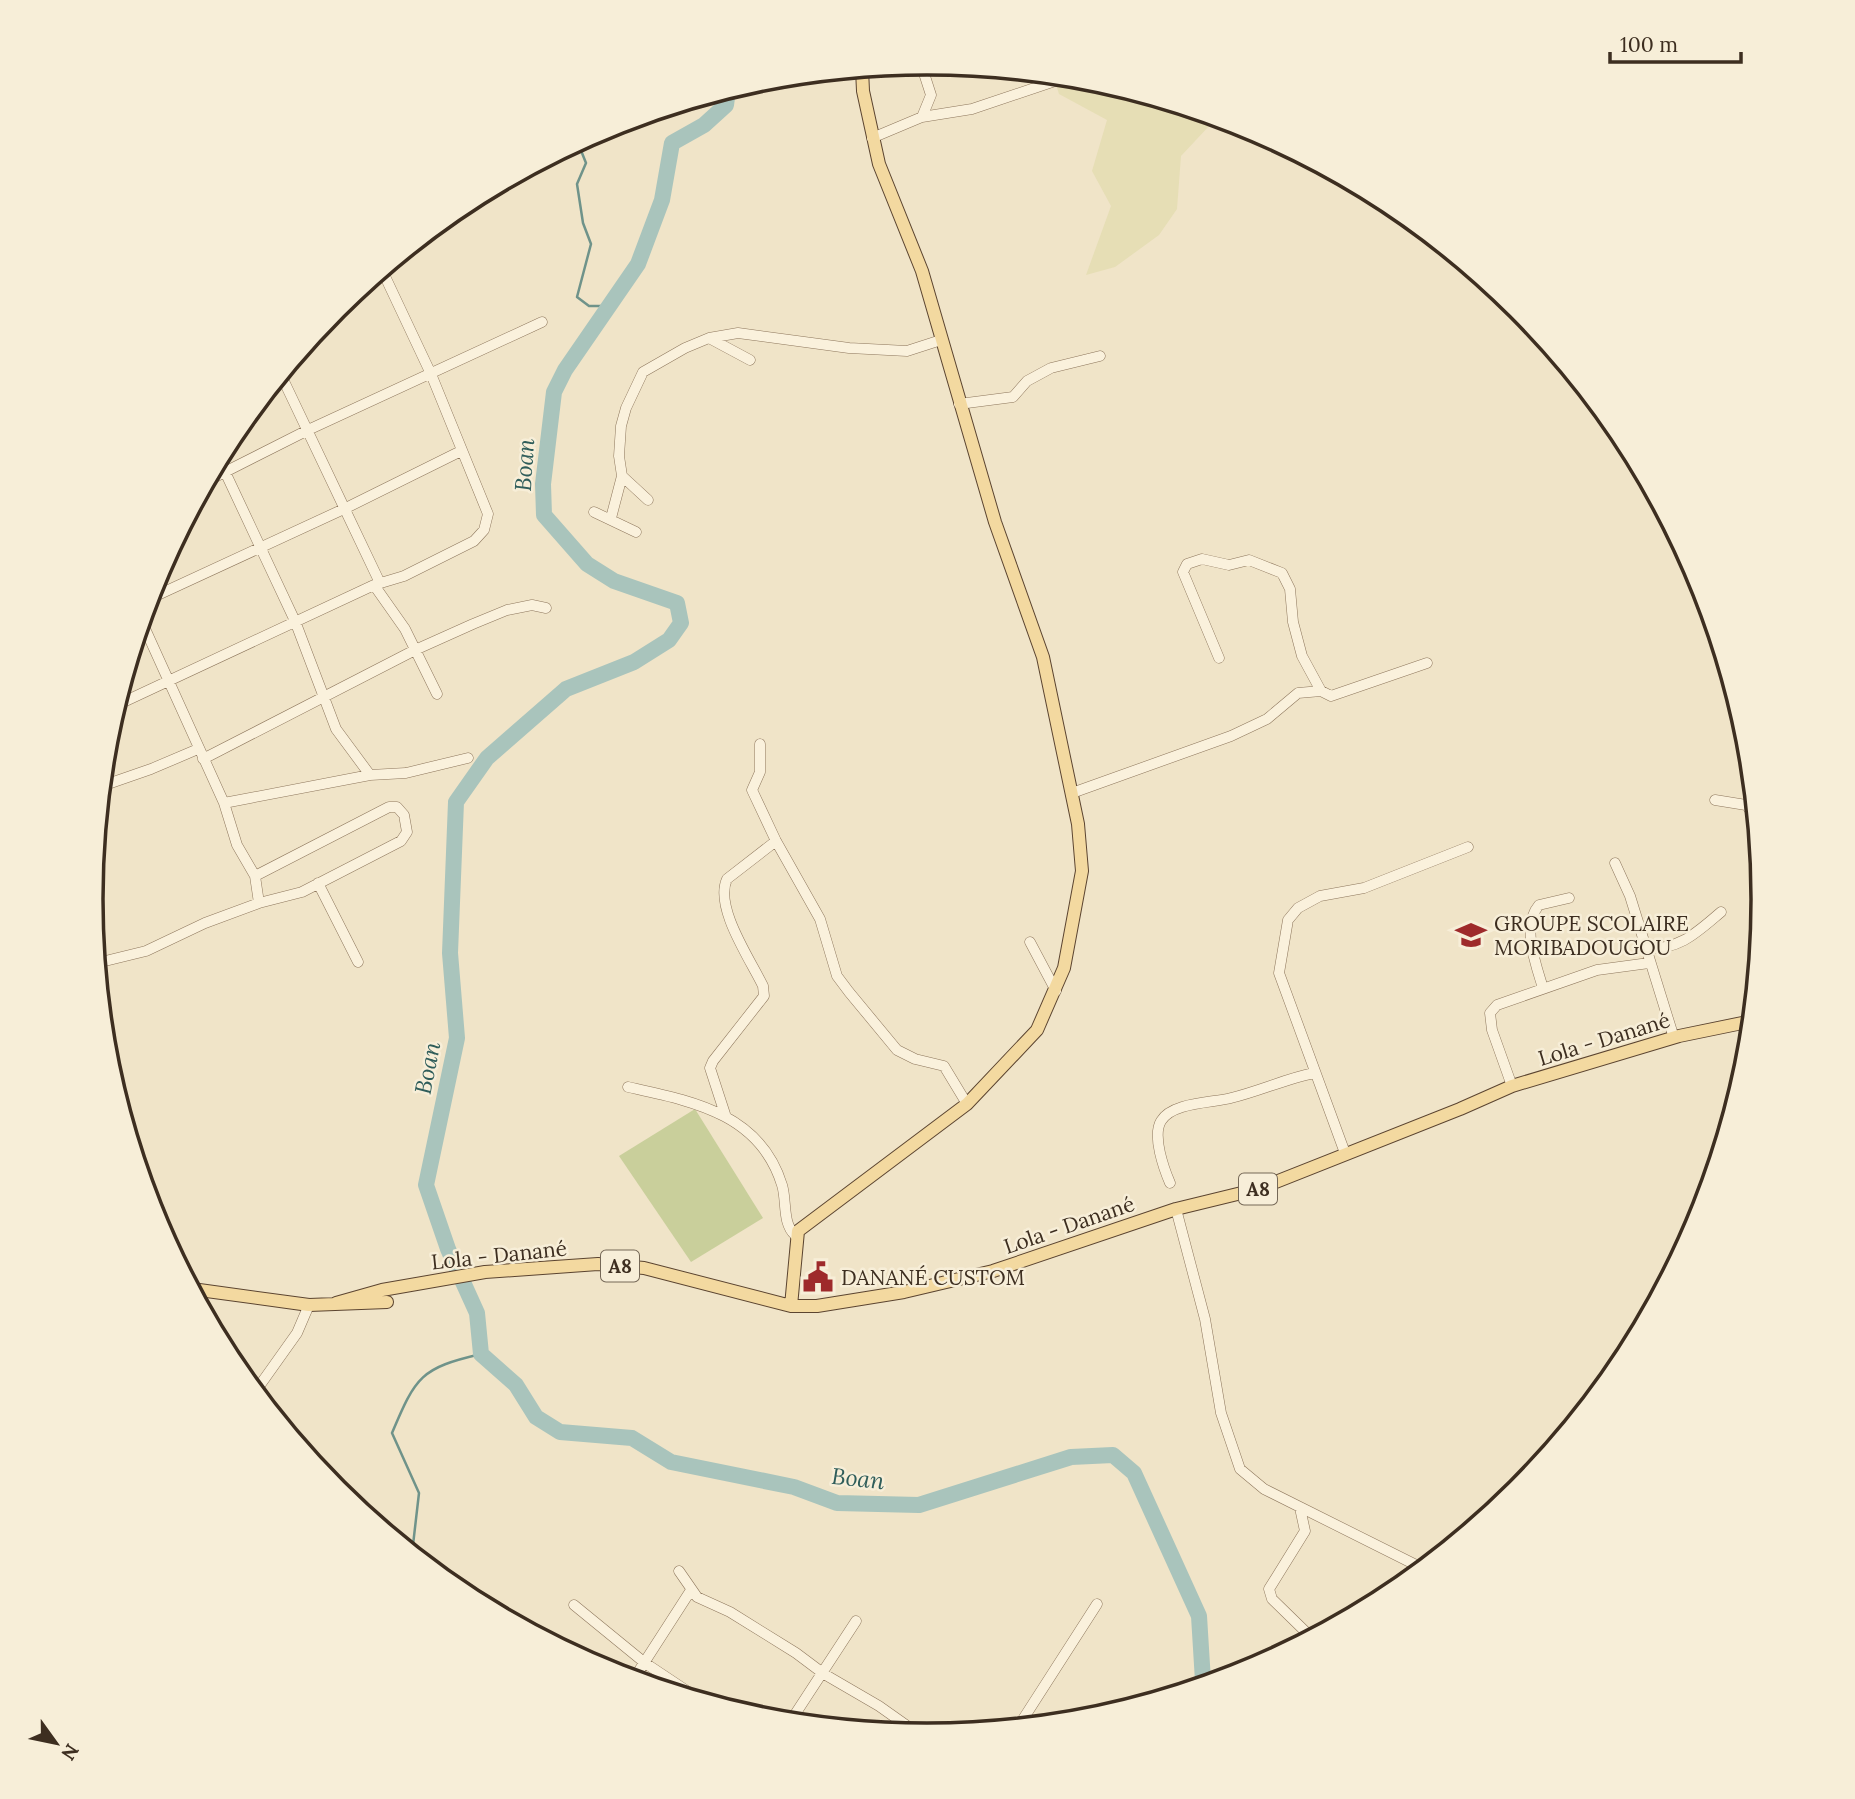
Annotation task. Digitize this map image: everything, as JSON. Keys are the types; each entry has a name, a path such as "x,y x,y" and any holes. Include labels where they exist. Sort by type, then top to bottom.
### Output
{"main road":[{"path":"791,1307 795,1235 967,1104 1037,1030 1056,991 1074,924 1082,872 1072,793 1037,639 995,522 922,271 879,164 872,138 863,78"},
{"name":"Lola - Danané","path":"336,1303 382,1290 485,1272 598,1264 644,1268 791,1307 817,1306 904,1292 993,1271 1176,1209 1258,1189 1512,1086 1674,1038 1742,1023"},
{"name":"Lola - Danané","path":"202,1290 309,1305 387,1302"}],"street":[{"path":"922,117 931,95 925,75"},
{"path":"872,138 922,117 972,109 1046,84"},
{"path":"128,700 377,584 404,576 474,541 484,530 488,510 431,374 386,278"},
{"path":"222,475 308,430 542,322"},
{"path":"611,518 622,476 619,456 621,426 643,372 709,338 738,333 849,348 907,351 941,340"},
{"path":"709,338 750,360"},
{"path":"959,404 1013,397 1027,381 1051,368 1100,356"},
{"path":"285,384 346,508 377,584 405,629 437,694"},
{"path":"163,593 346,508 461,451"},
{"path":"225,470 295,621 336,729 370,775"},
{"path":"622,476 648,500"},
{"path":"594,512 636,532"},
{"path":"1219,658 1182,572 1187,564 1202,559 1229,565 1249,560 1282,573 1287,580 1293,622 1302,656 1321,691"},
{"path":"204,759 415,650 507,610 533,605 546,608"},
{"path":"147,635 224,803 228,823 255,876 259,903"},
{"path":"1072,793 1231,736 1267,719 1293,695 1321,691 1331,696 1427,663"},
{"path":"760,744 760,772 752,790 776,841 820,919 838,976 897,1050 915,1059 944,1066 967,1104"},
{"path":"112,783 198,749"},
{"path":"224,803 370,775 406,773 468,758"},
{"path":"1715,800 1746,805"},
{"path":"106,961 146,951 205,923 259,903 302,892 405,838 408,828 400,809 389,807 255,876"},
{"path":"725,1114 710,1068 764,996 763,986 724,909 723,887 727,879 776,841"},
{"path":"1345,1153 1279,974 1288,920 1298,908 1320,896 1364,888 1468,847"},
{"path":"1615,863 1630,896 1674,1038"},
{"path":"318,883 358,962"},
{"path":"1543,988 1531,936 1534,913 1539,905 1569,898"},
{"path":"1646,949 1664,949 1689,940 1721,912"},
{"path":"1030,942 1056,991"},
{"path":"1512,1086 1492,1030 1490,1013 1500,1002 1597,970 1649,963"},
{"path":"1170,1184 1163,1166 1159,1133 1159,1124 1164,1116 1314,1073"},
{"path":"628,1087 687,1100 725,1114 748,1132 779,1176 788,1226 795,1235"},
{"path":"1176,1209 1205,1319 1221,1413 1236,1461 1251,1480 1300,1508 1414,1564"},
{"path":"261,1383 297,1333 309,1305"},
{"path":"1300,1508 1305,1531 1269,1590 1272,1599 1306,1632"},
{"path":"679,1571 691,1590 704,1602 730,1612 904,1723"},
{"path":"639,1671 691,1590"},
{"path":"1024,1718 1097,1604"},
{"path":"574,1605 645,1663 677,1684"},
{"path":"796,1713 856,1621"}],"shaded area":[{"path":"1056,86 1088,91 1141,103 1210,126 1181,156 1177,209 1159,235 1115,267 1086,275 1111,206 1092,171 1107,120 1059,94"}],"green space":[{"path":"695,1109 763,1218 691,1262 619,1156"}],"waterway":[{"name":"Boan","path":"727,100 726,105 704,125 672,143 662,200 638,264 565,370 554,392 543,484 544,515 587,564 614,581 677,603 681,623 669,640 634,662 566,689 487,758 456,802 450,953 457,1038 426,1185 448,1249 477,1313 481,1354 516,1385 536,1417 560,1432 632,1438 671,1462 794,1487 837,1503 919,1505 1071,1457 1113,1455 1134,1473 1199,1616 1203,1676"},
{"path":"581,152 586,163 577,184 583,223 591,244 577,297 589,306 610,306"},
{"path":"413,1543 419,1493 392,1433 408,1399 423,1377 445,1364 481,1354"}],"place":[{"name":"GROUPE SCOLAIRE MORIBADOUGOU","path":"1471,935"},
{"name":"DANANÉ CUSTOM","path":"818,1277"}]}
